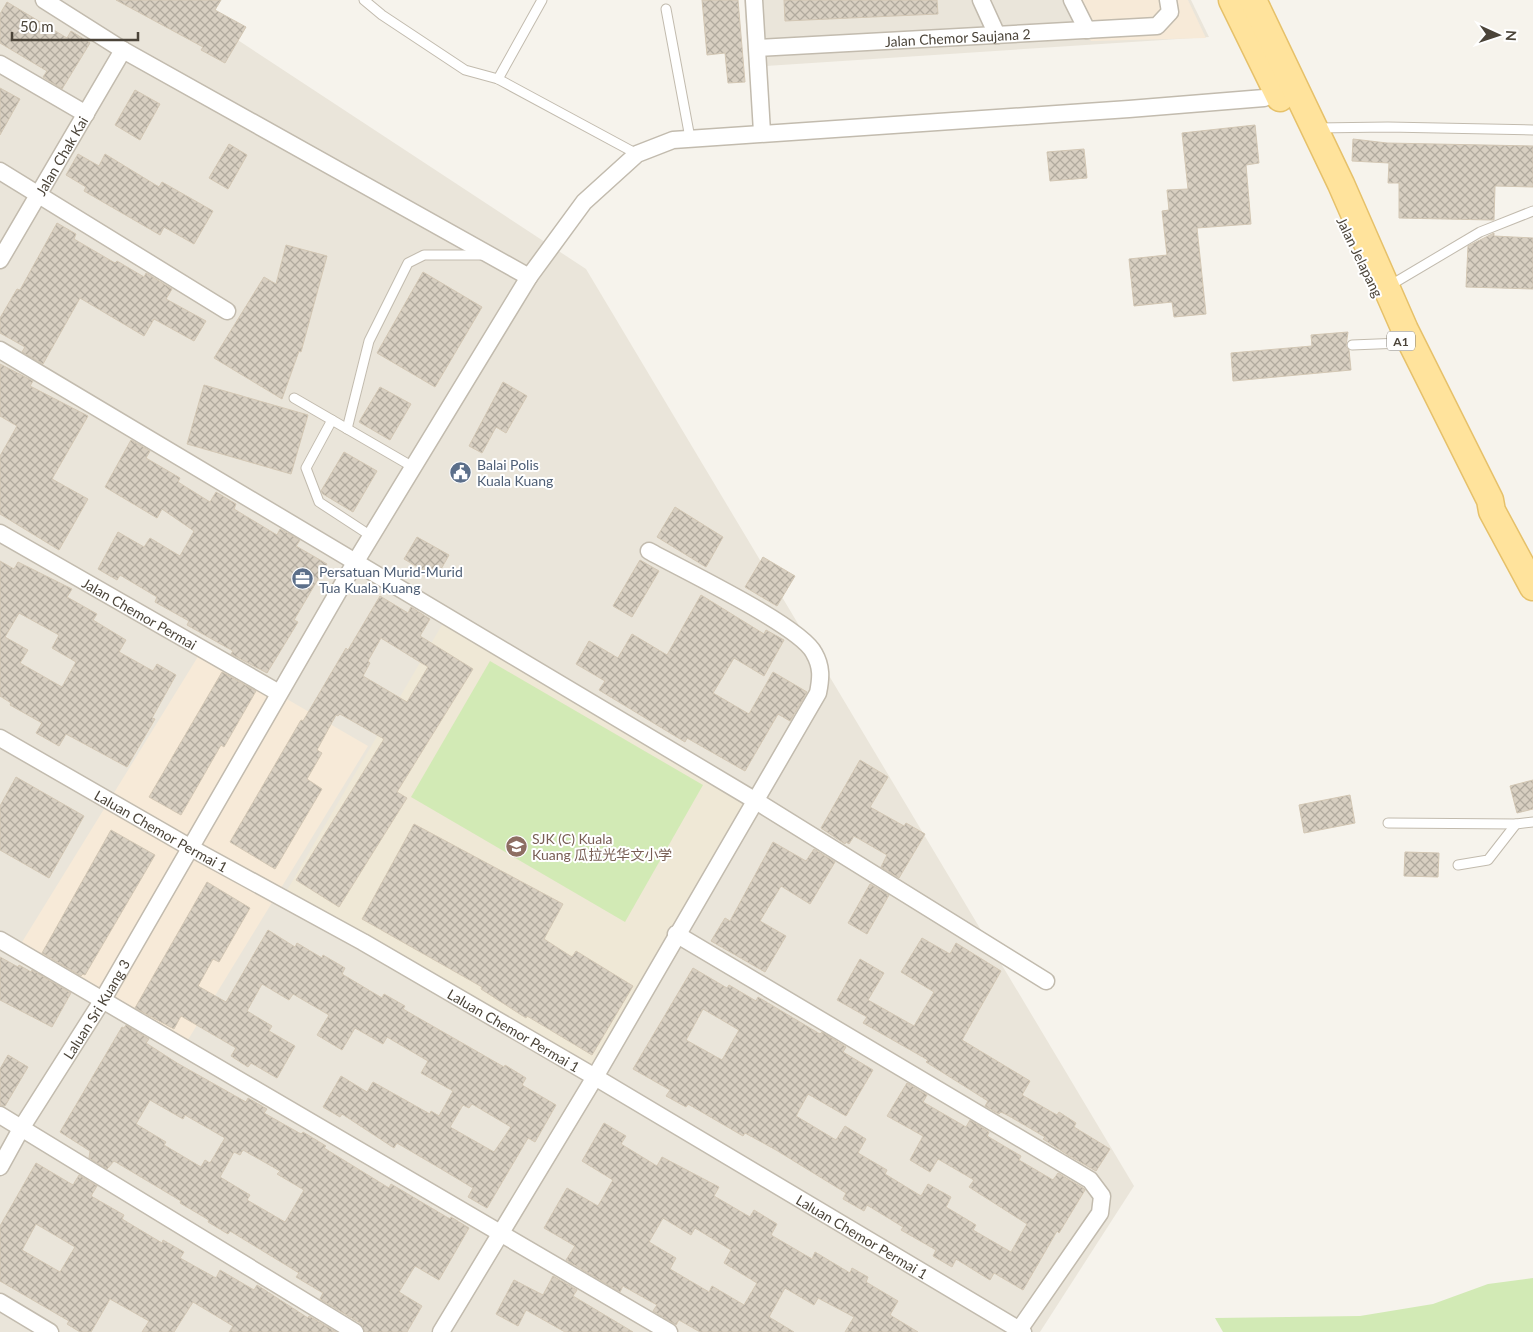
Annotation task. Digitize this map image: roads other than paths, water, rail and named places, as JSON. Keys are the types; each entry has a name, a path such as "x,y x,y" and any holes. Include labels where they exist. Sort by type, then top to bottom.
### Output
{"main road":[{"name":"Jalan Jelapang","path":"1232,0 1284,87 1314,128 1404,330 1490,500 1492,511 1533,586"},
{"name":"Jalan Jelapang","path":"1253,0 1284,87 1401,343 1482,505 1492,511"}],"street":[{"path":"44,0 123,50 529,277"},
{"path":"754,0 762,132"},
{"path":"981,0 998,35"},
{"path":"1072,0 1087,30"},
{"name":"Jalan Chemor Saujana 2","path":"758,48 1157,26 1170,12 1168,0"},
{"name":"Jalan Chak Kai","path":"0,260 123,50"},
{"path":"0,64 86,114"},
{"path":"637,154 673,140 690,138 1264,98 1284,87"},
{"name":"Laluan Sri Kuang 3","path":"0,1167 22,1127 102,1001 356,561 529,277 584,202 637,154"},
{"path":"0,172 227,310"},
{"path":"0,350 756,800 1046,982"},
{"name":"Jalan Chemor Permai","path":"0,533 279,694"},
{"path":"441,1332 595,1077 676,934 818,693 822,673 813,651 788,627 649,551"},
{"name":"Laluan Chemor Permai 1","path":"0,738 191,848 363,942 595,1077 1021,1331"},
{"path":"676,934 1090,1180 1102,1196 1100,1213 1021,1331"},
{"path":"0,940 669,1332"},
{"path":"0,1115 355,1332"},
{"path":"0,1302 50,1332"}],"lane":[{"path":"364,0 382,15 465,70 498,80 637,154"},
{"path":"498,80 542,0"},
{"path":"666,9 690,138"},
{"path":"1314,128 1388,127 1533,130"},
{"path":"1386,287 1480,232 1533,210"},
{"path":"347,429 369,341 408,263 424,255 488,254"},
{"path":"1352,345 1401,343"},
{"path":"294,398 412,467"},
{"path":"332,420 306,468 319,502 371,536"},
{"path":"1388,823 1516,824 1533,822"},
{"path":"1458,865 1488,860 1516,824"}],"place":[{"name":"Balai Polis Kuala Kuang","path":"461,472"},
{"name":"Persatuan Murid-Murid Tua Kuala Kuang","path":"303,579"},
{"name":"SJK (C) Kuala Kuang 瓜拉光华文小学","path":"516,846"}]}
